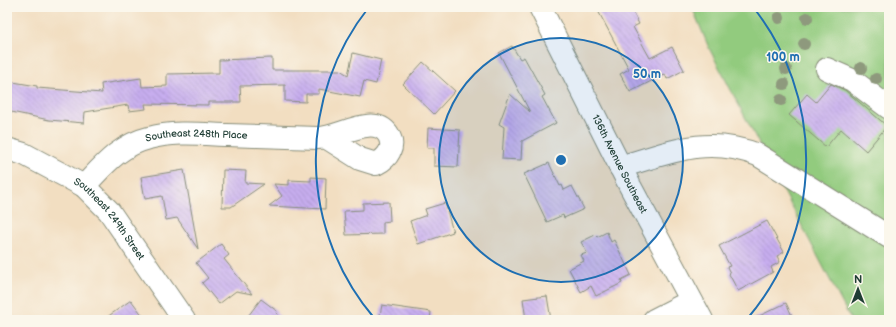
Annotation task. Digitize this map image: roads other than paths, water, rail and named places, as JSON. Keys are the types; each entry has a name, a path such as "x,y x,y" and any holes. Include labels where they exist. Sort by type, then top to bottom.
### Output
{"street":[{"name":"136th Avenue Southeast","path":"540,7 620,167 702,320"},
{"path":"827,69 852,80 889,108"},
{"name":"Southeast 248th Place","path":"84,186 114,155 132,143 150,138 178,133 327,138"},
{"path":"620,167 686,148 711,145 739,148 758,155 889,237"},
{"name":"Southeast 249th Street","path":"7,149 24,154 84,186 109,211 184,320"},
{"path":"654,320 691,301"}]}
